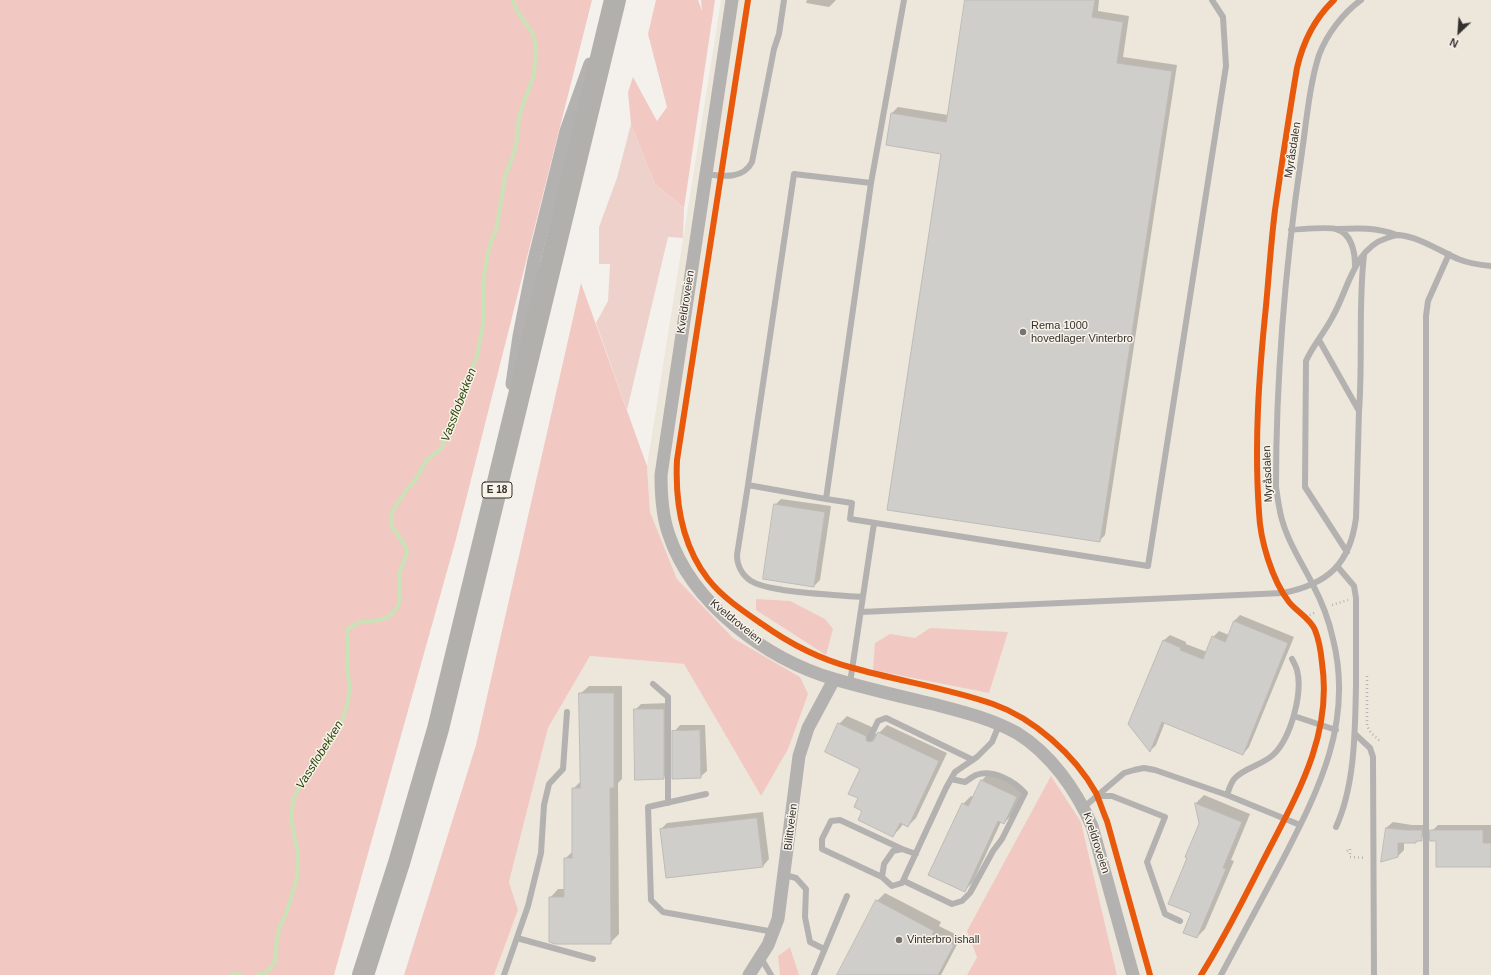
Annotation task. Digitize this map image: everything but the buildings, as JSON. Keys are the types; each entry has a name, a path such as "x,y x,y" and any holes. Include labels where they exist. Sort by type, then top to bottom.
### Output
{"highway":[{"name":"E 18","path":"363,975 399,863 438,729 616,0"},
{"name":"E 18","path":"372,975 426,806 447,731 624,0"}],"street":[{"name":"Kveldroveien","path":"732,0 661,475 661,497 668,534 676,552 693,582 707,599 723,615 761,644 798,665 834,679 967,713 999,725 1022,737 1047,758 1075,792 1084,806 1092,826 1133,975"},
{"name":"Bilittveien","path":"749,975 761,958 774,932 778,919 801,749 808,728 834,679"}],"lane":[{"path":"705,174 721,176 735,175 746,170 752,162 774,49 779,34 784,0"},
{"path":"826,499 871,183 904,0"},
{"path":"748,485 852,503 850,519 1148,566 1226,66 1223,17 1212,0"},
{"name":"Myråsdalen","path":"1221,975 1318,790 1336,730 1340,695 1340,677 1333,638 1324,609 1313,584 1296,554 1283,523 1276,487 1278,373 1292,230 1312,89 1320,54 1325,42 1335,26 1354,4 1361,0"},
{"path":"863,597 814,594 762,586 750,580 743,573 737,563 737,555 794,174 871,183"},
{"path":"1292,230 1336,228 1366,228 1384,230 1422,242 1471,263 1491,266"},
{"path":"1336,228 1352,243 1355,254 1355,266"},
{"path":"1347,552 1305,487 1306,361 1311,350 1319,340 1333,316 1346,290 1355,266 1365,253 1375,244 1398,235"},
{"path":"861,612 1283,593 1313,584 1325,577 1337,566 1347,552 1351,543 1356,518 1361,375 1361,291 1365,253"},
{"path":"1426,975 1426,316 1428,301 1448,254"},
{"path":"1319,340 1359,411"},
{"path":"850,683 874,523"},
{"path":"1336,827 1341,816 1348,789 1355,734 1356,598 1354,586 1337,566"},
{"path":"1227,794 1234,779 1240,774 1264,762 1274,754 1290,729 1294,716 1299,678 1297,669 1292,659"},
{"path":"653,684 668,696 668,803"},
{"path":"504,975 528,906 541,853 544,805 549,784 563,769 567,712"},
{"path":"1294,716 1336,730"},
{"path":"870,738 878,721 886,718 973,760"},
{"path":"916,854 840,820 831,821 822,839 822,849 882,877 892,886 902,884 955,772 973,760 992,742 999,725"},
{"path":"1355,734 1370,748 1373,757 1374,975"},
{"path":"1084,806 1124,773 1144,768 1155,770 1227,794 1300,825"},
{"path":"904,881 952,904 962,901 970,894 993,851 1002,839 1025,793 1017,785 994,774 976,775 965,782 951,779"},
{"path":"706,794 648,807 650,900 663,912 774,932"},
{"path":"1097,796 1112,796 1166,817 1147,862 1165,914 1180,921"},
{"path":"882,877 884,864 893,851 902,849"},
{"path":"785,875 796,878 806,889 805,917 810,942 824,949"},
{"path":"814,975 847,896"},
{"path":"517,938 593,959"},
{"path":"761,958 771,975"}],"path":[{"path":"1301,613 1311,623"},
{"path":"1347,851 1350,849 1350,858 1366,858"}],"shaded area":[{"path":"0,0 592,0 456,539 334,975 0,975"},
{"path":"656,0 698,0 702,11 701,0 715,0 684,208 655,184 631,124 628,92 633,77 657,121 667,107 648,34"},
{"path":"721,0 1491,0 1491,975 1117,975 1081,822 977,957 967,975 799,975 790,947 778,956 780,975 494,975 518,910 509,882 548,728 590,656 684,664 761,796 800,677 733,638 677,579 650,512 647,466"},
{"path":"631,124 655,184 684,208 683,238 668,237 627,410 596,323 608,301 610,264 599,264 599,227 617,178"},
{"path":"581,283 647,466 650,512 677,579 733,638 800,677 808,694 788,749 761,796 684,664 590,656 548,728 509,882 518,910 494,975 404,975 476,745"},
{"path":"756,599 790,601 825,619 833,629 826,655 756,610"},
{"path":"930,628 1008,632 989,693 873,670 875,643 890,634 915,638"},
{"path":"1051,776 1081,822 1117,975 967,975 977,957 967,931"},
{"path":"790,947 799,975 780,975 778,956"}],"waterway":[{"name":"Vassflobekken","path":"258,975 265,973 270,969 275,961 277,938 280,926 286,914 298,872 298,853 291,820 293,800 303,779 333,740 340,727 348,701 350,687 347,668 347,630 357,623 379,620 388,617 395,611 399,603 399,574 407,553 406,547 391,525 393,510 407,489 414,482 426,461 442,448 457,405 477,356 483,324 483,284 487,258 491,241 496,231 505,177 516,147 519,116 534,75 536,47 533,34 515,8 514,0"},
{"name":"Vassflobekken","path":"231,975 241,975"}],"cycle path":[{"path":"748,0 677,460 677,491 679,507 686,537 692,552 708,579 720,592 748,614 794,644 840,664 870,673 958,693 993,704 1023,718 1038,728 1065,752 1077,765 1096,793 1107,821 1150,975"},
{"path":"1201,975 1233,919 1299,790 1317,742 1322,716 1324,690 1319,642 1313,626 1292,606 1277,583 1264,547 1259,512 1257,434 1261,357 1275,210 1297,68 1306,40 1321,15 1334,0"}],"place":[{"name":"Rema 1000 hovedlager Vinterbro","path":"1023,332"},
{"name":"Vinterbro ishall","path":"899,940"}]}
